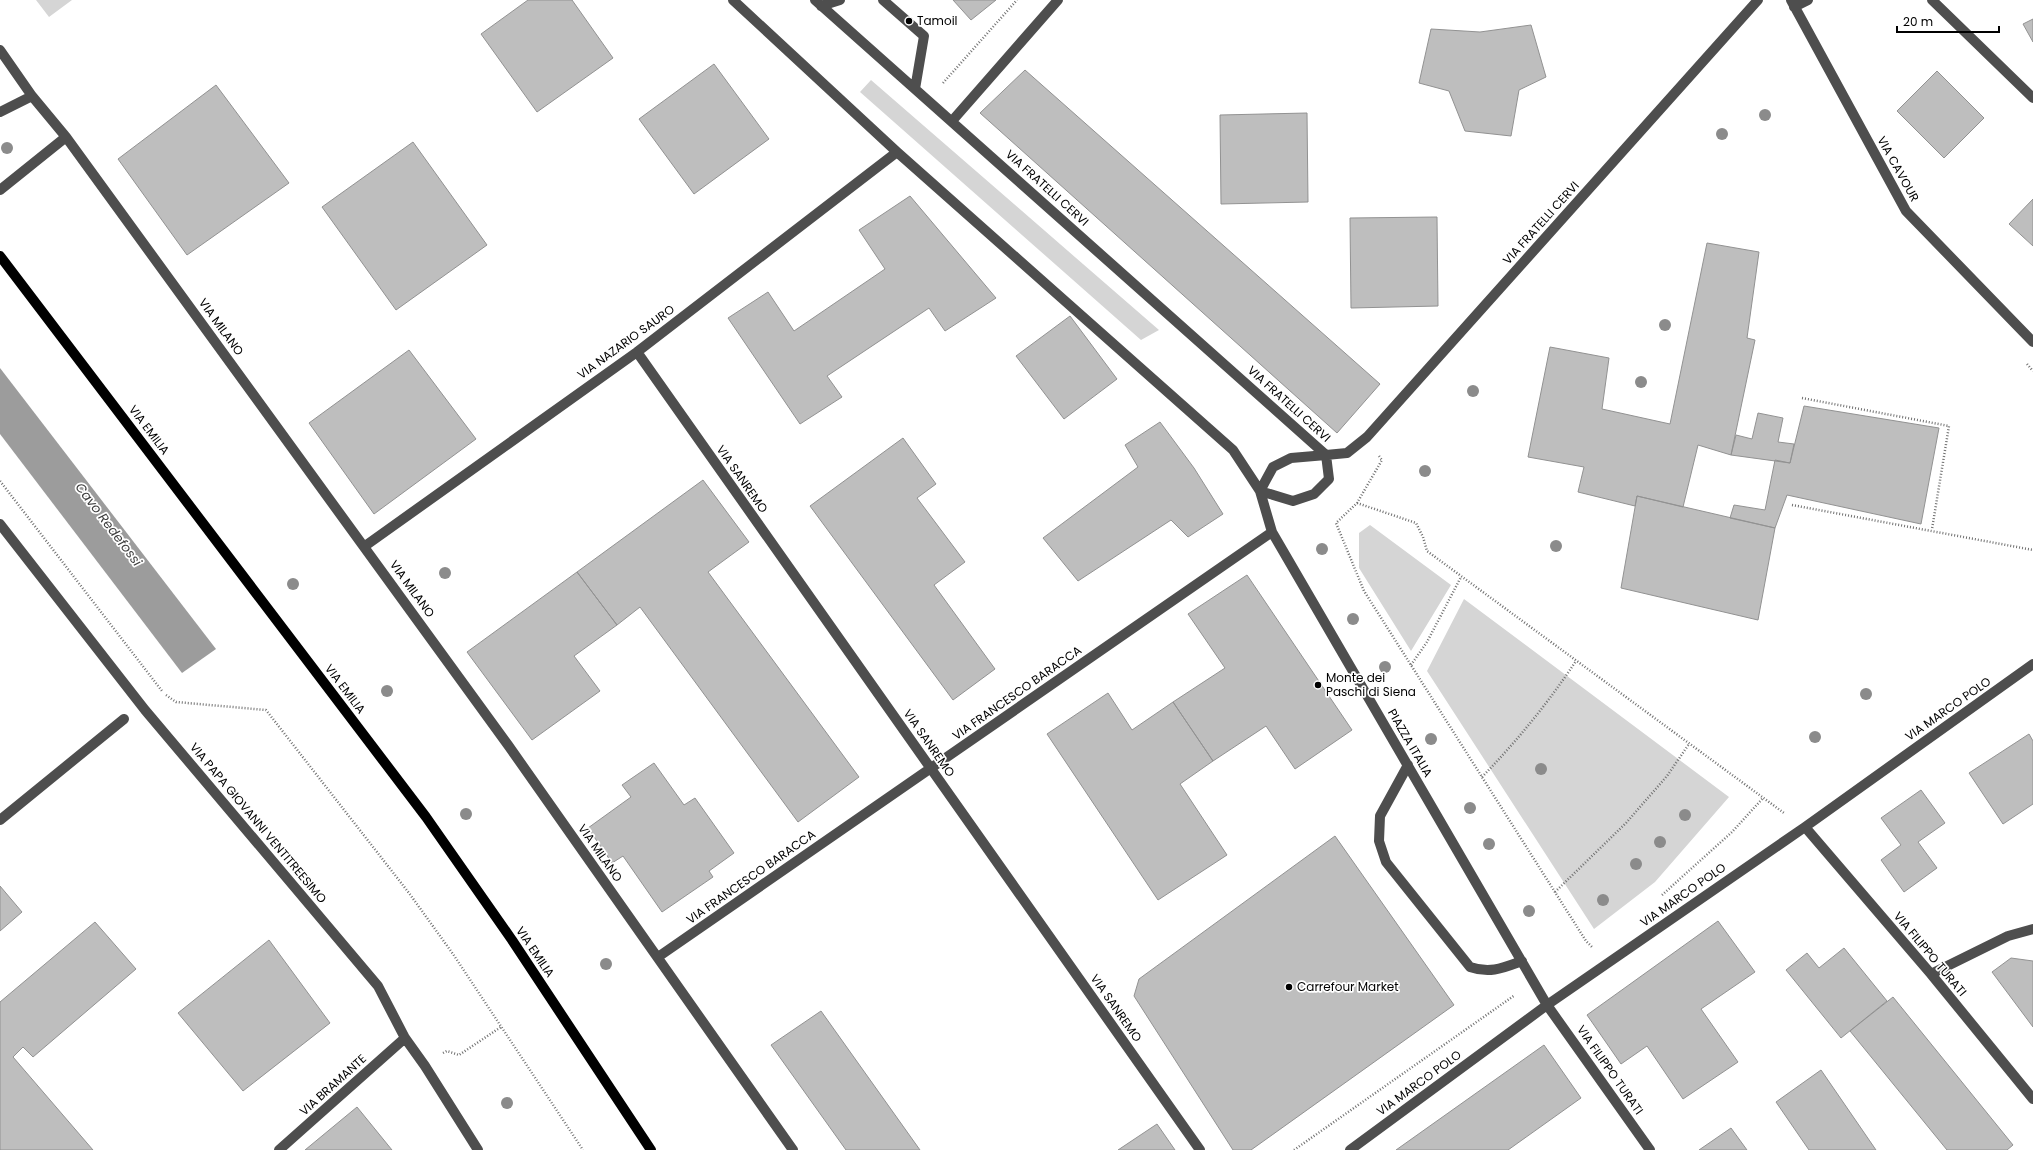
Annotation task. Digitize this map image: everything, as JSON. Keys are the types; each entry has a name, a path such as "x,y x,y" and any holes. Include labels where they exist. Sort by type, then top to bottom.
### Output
{"main road":[{"name":"VIA EMILIA","path":"0,256 426,817 512,940 651,1150"}],"street":[{"path":"733,0 897,152 1233,450 1260,491 1293,501 1314,494 1329,479 1326,455 1291,458 1273,467 1260,491"},
{"path":"818,3 840,0"},
{"path":"883,0 924,36 915,89"},
{"path":"952,121 1058,0"},
{"name":"VIA FRATELLI CERVI","path":"818,3 1326,455 1347,453 1366,437 1758,0"},
{"path":"1792,3 1808,0"},
{"path":"1932,0 2033,98"},
{"name":"VIA CAVOUR","path":"1792,3 1906,210 2033,342"},
{"name":"VIA MILANO","path":"0,50 32,96 66,137 365,546 658,957 793,1150"},
{"path":"0,112 32,96"},
{"path":"0,190 66,137"},
{"name":"VIA NAZARIO SAURO","path":"365,546 636,352 897,152"},
{"name":"VIA SANREMO","path":"636,352 1200,1150"},
{"name":"PIAZZA ITALIA","path":"1260,491 1272,532 1548,1005"},
{"name":"VIA PAPA GIOVANNI VENTITREESIMO","path":"0,524 146,710 378,986 405,1038 425,1066 478,1150"},
{"name":"VIA FRANCESCO BARACCA","path":"658,957 1272,532"},
{"name":"VIA MARCO POLO","path":"1350,1150 1548,1005 1805,827 2033,664"},
{"path":"0,820 124,719"},
{"path":"1408,765 1380,816 1379,841 1386,862 1470,967 1481,971 1496,971 1522,961"},
{"name":"VIA FILIPPO TURATI","path":"1805,827 1931,974 2033,1099"},
{"path":"1931,974 2008,936 2033,929"},
{"name":"VIA FILIPPO TURATI","path":"1548,1005 1650,1150"},
{"name":"VIA BRAMANTE","path":"279,1150 405,1038"}],"path":[{"path":"928,100 1017,0"},
{"path":"1802,398 1949,426 1932,529"},
{"path":"1366,437 1382,460 1357,503 1336,523 1364,591 1586,941 1593,948"},
{"path":"0,481 168,698 176,702 208,706 266,710 409,893 453,954 583,1150"},
{"path":"1357,503 1416,523 1423,537 1427,551 1576,662 1805,827"},
{"path":"1792,505 1932,529 2033,550"},
{"path":"1411,665 1427,642 1461,577"},
{"path":"1482,777 1508,751 1545,707 1576,662"},
{"path":"1555,892 1626,824 1667,776 1689,744"},
{"path":"425,1066 447,1051 459,1055 501,1027"}],"shaded area":[{"path":"36,0 72,0 49,17"},
{"path":"871,80 1159,330 1141,340 860,92"},
{"path":"1370,525 1451,585 1411,651 1359,568 1359,533"},
{"path":"1464,599 1729,797 1655,882 1594,929 1427,671"}],"water":[{"name":"Cavo Redefossi","path":"0,368 216,649 182,673 0,434"}],"building":[{"path":"528,0 572,0 613,58 537,112 481,34"},
{"path":"953,0 996,0 971,20"},
{"path":"2033,19 2033,42 2023,24"},
{"path":"1531,25 1546,77 1519,90 1511,136 1465,131 1449,91 1419,83 1431,29 1480,32"},
{"path":"714,64 769,139 694,194 639,119"},
{"path":"1025,70 1380,384 1337,433 980,113"},
{"path":"1937,71 1984,118 1944,158 1897,111"},
{"path":"216,85 289,183 187,255 118,159"},
{"path":"1307,113 1308,202 1221,204 1220,115"},
{"path":"413,142 487,245 396,310 322,207"},
{"path":"910,196 996,298 945,331 929,308 827,376 842,397 800,424 728,318 768,292 794,331 885,269 859,230"},
{"path":"2033,199 2033,246 2009,224"},
{"path":"1437,217 1438,306 1351,308 1350,218"},
{"path":"1707,243 1759,252 1747,338 1755,340 1731,455 1698,445 1683,507 1637,496 1635,506 1578,492 1584,467 1528,457 1550,347 1609,358 1602,409 1670,424"},
{"path":"1070,316 1117,379 1064,419 1016,356"},
{"path":"409,350 476,439 374,514 309,423"},
{"path":"1804,406 1939,428 1921,524 1787,495 1775,528 1730,518 1734,505 1765,510 1775,460 1790,463"},
{"path":"1758,413 1783,418 1778,442 1794,444 1790,463 1731,455 1736,435 1752,439"},
{"path":"1160,422 1194,468 1223,514 1188,537 1171,520 1078,581 1043,538 1138,467 1125,445"},
{"path":"903,438 936,484 917,498 965,562 934,585 995,669 953,700 810,506"},
{"path":"703,480 749,542 708,572 859,777 798,822 640,607 617,625 577,572"},
{"path":"1637,496 1775,528 1758,620 1621,588"},
{"path":"577,572 617,625 574,656 600,691 532,740 467,652"},
{"path":"1247,575 1352,730 1295,769 1266,726 1213,761 1173,702 1225,668 1188,614"},
{"path":"1108,693 1132,730 1173,702 1213,761 1180,784 1227,855 1158,900 1047,734"},
{"path":"2029,734 2033,741 2033,804 2003,824 1969,773"},
{"path":"654,763 684,805 695,798 734,853 709,871 713,877 662,912 623,856 612,863 588,828 631,797 622,785"},
{"path":"1921,790 1945,823 1918,842 1937,868 1904,892 1881,860 1901,845 1881,818"},
{"name":"Carrefour Market","path":"1335,836 1454,1005 1251,1150 1233,1150 1134,996 1139,979"},
{"path":"0,886 22,912 0,931"},
{"path":"1718,921 1755,972 1701,1009 1738,1062 1683,1099 1647,1046 1621,1064 1587,1015"},
{"path":"95,922 136,969 33,1057 23,1047 13,1057 93,1150 0,1150 0,1002"},
{"path":"269,940 330,1023 243,1091 178,1013"},
{"path":"1844,948 1887,1001 1841,1038 1786,970 1807,953 1819,968"},
{"path":"2011,958 2033,961 2033,1027 1992,972"},
{"path":"1893,997 2013,1145 2007,1150 1947,1150 1850,1031"},
{"path":"821,1011 920,1150 846,1150 771,1045"},
{"path":"1544,1045 1581,1098 1508,1150 1396,1150"},
{"path":"1821,1070 1876,1150 1809,1150 1776,1102"},
{"path":"357,1107 392,1150 305,1150"},
{"path":"1157,1124 1175,1150 1118,1150"},
{"path":"1731,1128 1747,1150 1699,1150"}],"place":[{"name":"Tamoil","path":"909,21"},
{"name":"Monte dei Paschi di Siena","path":"1318,685"},
{"name":"Carrefour Market","path":"1289,987"}]}
